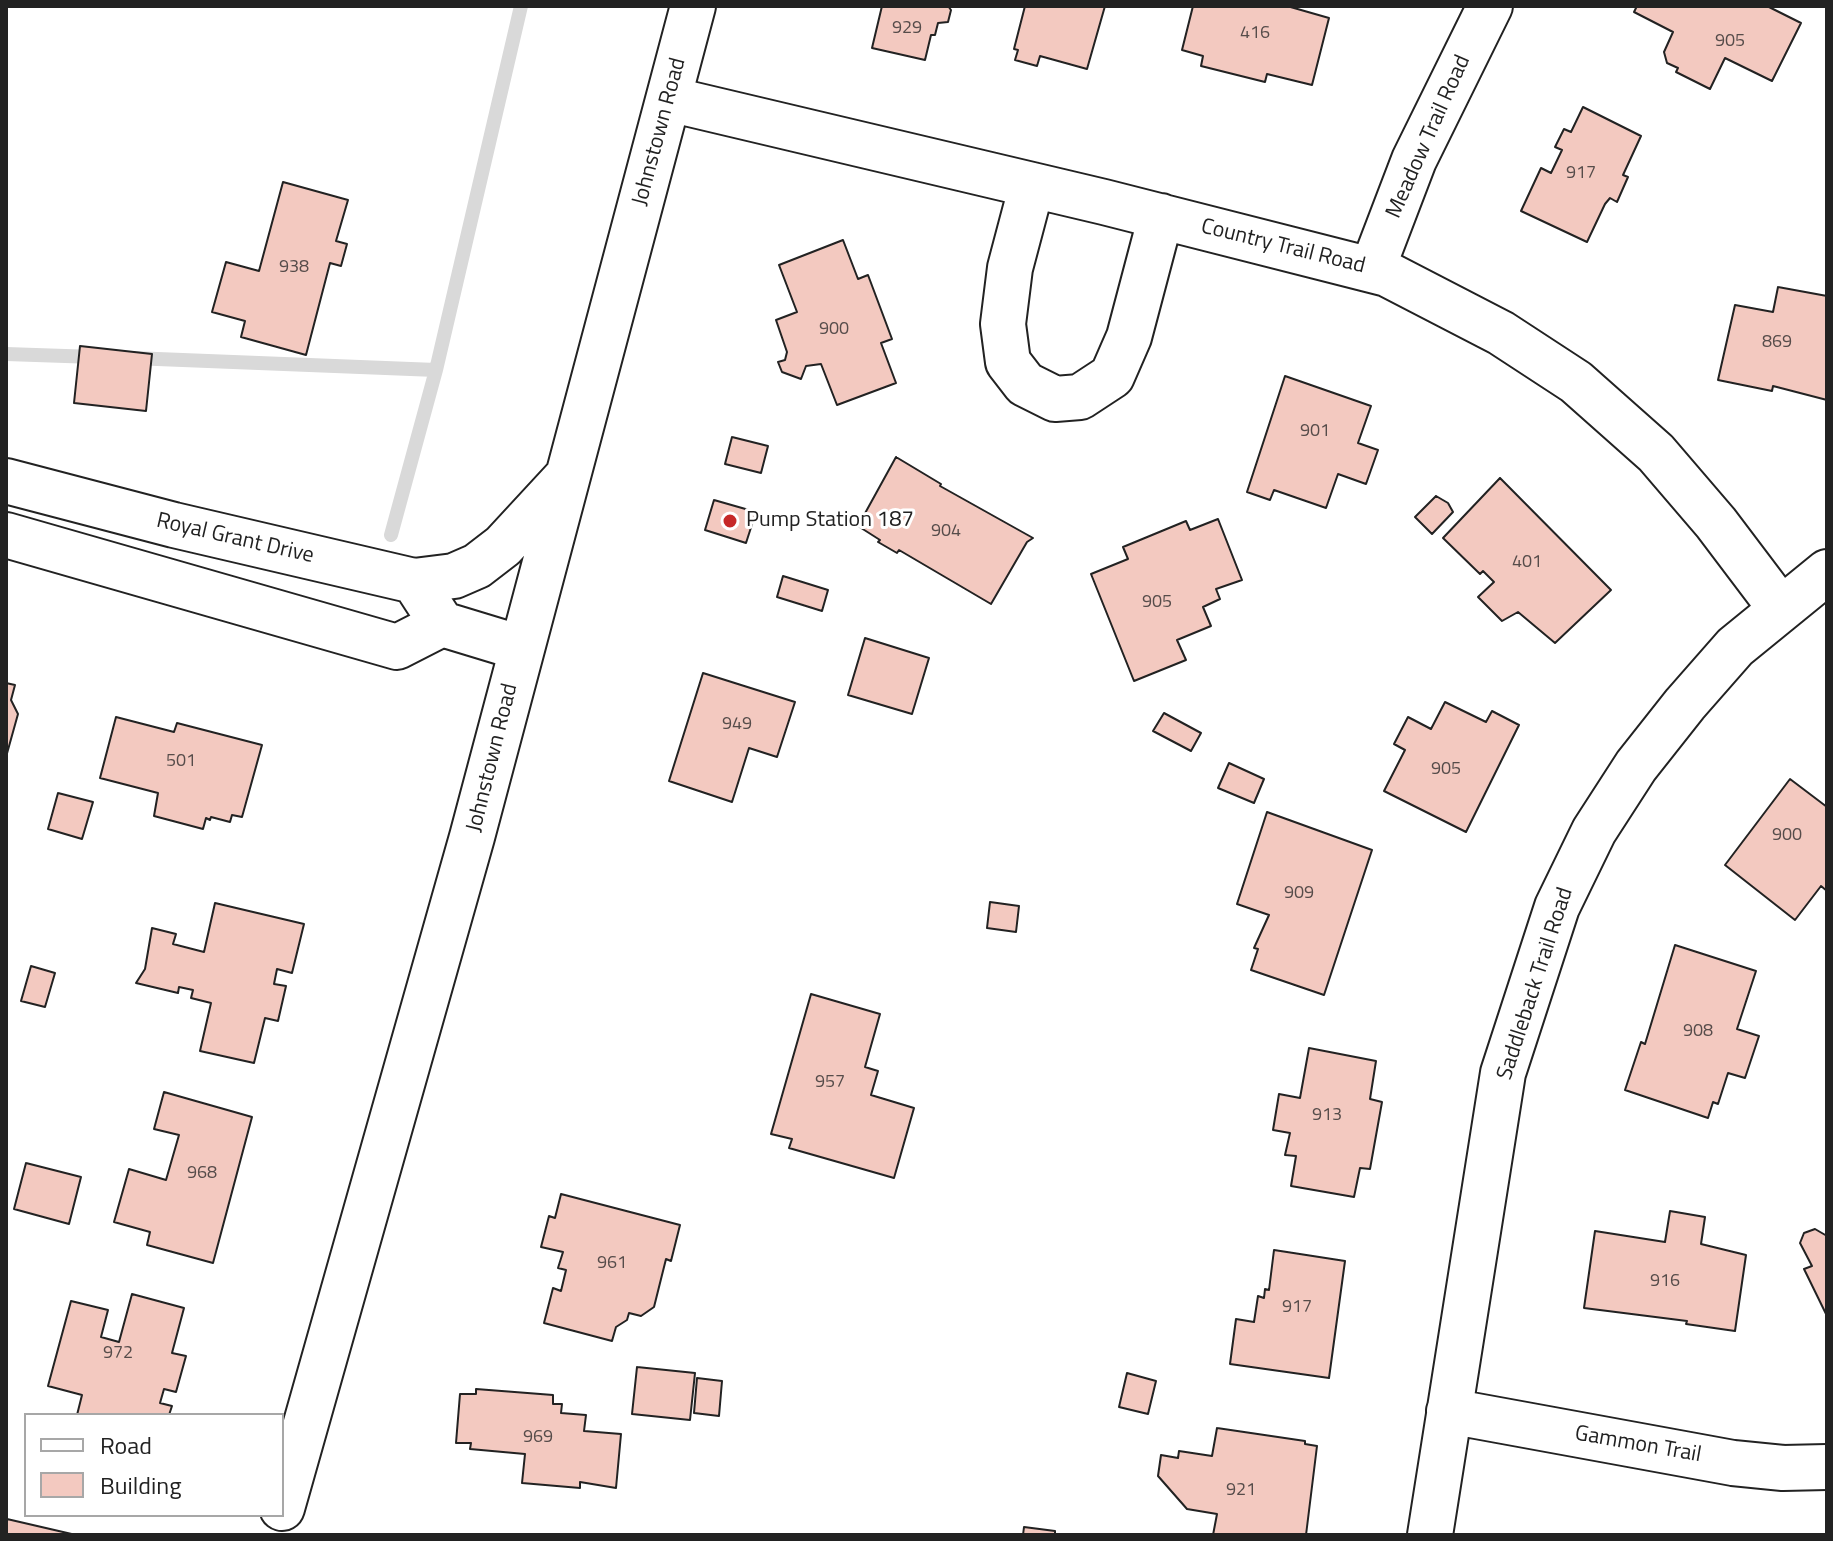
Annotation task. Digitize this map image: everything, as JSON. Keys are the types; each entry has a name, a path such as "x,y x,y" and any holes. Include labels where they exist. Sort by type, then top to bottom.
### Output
{"street":[{"name":"Johnstown Road","path":"284,1501 472,837 693,6"},
{"name":"Meadow Trail Road","path":"1372,270 1414,160 1490,6"},
{"name":"Country Trail Road","path":"669,99 1161,216 1372,270 1501,333 1576,382 1656,453 1716,523 1781,609"},
{"path":"1032,185 1010,268 1003,324 1008,362 1025,384 1055,399 1080,397 1112,376 1129,337 1161,216"},
{"path":"521,648 442,624 414,581 454,576 477,566 503,546 568,475"},
{"name":"Royal Grant Drive","path":"6,481 174,525 414,581"},
{"path":"6,535 397,647 442,624"},
{"name":"Saddleback Trail Road","path":"1430,1535 1503,1073 1557,907 1594,831 1636,766 1735,647 1827,572"},
{"name":"Gammon Trail","path":"1449,1411 1733,1463 1783,1468 1827,1467"}],"building":[{"path":"882,6 948,6 951,10 948,22 938,23 935,35 931,35 925,60 872,48"},
{"path":"1025,6 1105,6 1087,69 1040,56 1037,66 1015,60 1018,50 1014,49"},
{"path":"1193,6 1287,6 1329,18 1312,85 1267,74 1265,82 1201,66 1203,56 1182,50"},
{"path":"1637,6 1767,6 1801,23 1772,81 1725,58 1710,89 1676,72 1678,68 1667,63 1664,52 1673,32 1634,12"},
{"path":"1583,107 1641,136 1623,175 1628,177 1617,202 1610,198 1605,204 1587,242 1521,211 1541,168 1551,173 1562,150 1555,147 1564,129 1571,132"},
{"path":"283,182 348,200 336,241 347,244 341,266 330,263 306,355 241,337 245,321 212,312 226,262 259,271"},
{"path":"843,240 858,279 868,275 892,339 881,343 896,383 837,405 821,364 806,366 801,379 782,372 778,362 785,360 787,352 776,320 797,312 779,265"},
{"path":"1778,287 1827,296 1827,400 1773,386 1772,391 1718,380 1735,305 1773,312"},
{"path":"80,346 152,354 146,411 74,403"},
{"path":"1285,376 1371,406 1358,443 1378,450 1366,484 1338,474 1326,508 1274,490 1270,500 1247,492"},
{"path":"732,437 768,446 761,473 725,464"},
{"path":"896,457 940,486 1033,538 1027,542 991,604 899,550 897,553 878,542 880,540 858,526"},
{"path":"1500,478 1611,590 1555,643 1518,612 1502,621 1478,597 1494,582 1483,571 1480,574 1443,538"},
{"path":"1436,496 1448,503 1453,512 1432,534 1415,517"},
{"name":"Pump Station 187","path":"714,500 756,512 746,543 705,530"},
{"path":"1218,519 1242,580 1216,589 1220,599 1203,607 1211,626 1177,640 1186,660 1134,681 1091,574 1128,559 1123,547 1186,521 1190,530"},
{"path":"783,576 828,590 822,611 777,597"},
{"path":"865,638 929,658 912,714 848,695"},
{"path":"703,673 795,702 777,757 749,748 732,802 669,781"},
{"path":"6,683 15,685 11,700 18,714 6,757"},
{"path":"1445,702 1486,722 1492,711 1519,725 1466,832 1384,791 1405,750 1394,744 1408,717 1431,729"},
{"path":"1164,713 1201,733 1191,751 1153,731"},
{"path":"116,717 174,732 177,723 262,745 242,817 232,815 230,822 206,818 203,829 154,816 158,793 100,778"},
{"path":"1229,763 1264,779 1254,803 1218,788"},
{"path":"1790,779 1827,807 1827,891 1821,886 1795,920 1725,865"},
{"path":"58,793 93,802 82,839 48,829"},
{"path":"1267,812 1372,850 1324,995 1251,970 1258,949 1254,948 1269,915 1237,904"},
{"path":"990,902 1019,906 1016,932 987,928"},
{"path":"215,903 304,924 292,973 277,969 274,984 286,986 278,1021 265,1018 254,1063 200,1051 211,1003 191,998 193,990 179,987 178,993 136,983 145,969 152,928 176,934 173,944 204,952"},
{"path":"1675,945 1756,971 1737,1029 1759,1036 1745,1078 1728,1073 1718,1104 1713,1102 1708,1118 1625,1090 1641,1042 1645,1044"},
{"path":"31,966 55,973 45,1007 21,1001"},
{"path":"811,994 880,1014 865,1067 878,1071 871,1095 914,1108 894,1178 789,1148 792,1139 771,1134"},
{"path":"1309,1048 1376,1061 1370,1099 1382,1102 1370,1169 1360,1168 1354,1197 1291,1186 1296,1156 1285,1155 1290,1133 1273,1130 1279,1094 1300,1098"},
{"path":"164,1092 252,1117 213,1263 147,1245 150,1232 114,1222 129,1169 166,1180 179,1135 154,1129"},
{"path":"26,1163 81,1177 69,1224 14,1209"},
{"path":"561,1194 680,1225 671,1261 666,1259 654,1307 641,1316 629,1313 627,1320 616,1327 612,1341 544,1323 553,1288 561,1291 566,1270 558,1268 563,1252 541,1247 549,1216 555,1218"},
{"path":"1670,1211 1705,1217 1701,1244 1746,1255 1735,1331 1686,1324 1687,1321 1584,1308 1595,1231 1665,1242"},
{"path":"1815,1229 1827,1236 1827,1316 1804,1269 1812,1266 1800,1243 1804,1233"},
{"path":"1274,1250 1345,1261 1329,1378 1230,1364 1236,1319 1254,1322 1258,1296 1264,1298 1265,1289 1269,1290"},
{"path":"132,1294 184,1308 172,1353 186,1356 176,1392 164,1389 160,1403 172,1406 170,1413 78,1413 82,1395 48,1386 71,1301 108,1310 101,1337 119,1342"},
{"path":"637,1367 695,1373 690,1420 632,1414"},
{"path":"1127,1373 1156,1381 1148,1414 1119,1407"},
{"path":"697,1378 722,1381 719,1416 694,1413"},
{"path":"476,1389 553,1395 553,1404 562,1404 561,1413 586,1415 584,1431 621,1434 616,1488 580,1482 580,1488 522,1483 525,1454 470,1449 471,1443 456,1443 460,1394 476,1394"},
{"path":"1217,1428 1305,1441 1305,1444 1317,1446 1306,1535 1213,1535 1217,1514 1187,1509 1158,1476 1161,1455 1178,1458 1179,1451 1212,1456"},
{"path":"7,1519 76,1535 6,1535"},
{"path":"1024,1527 1055,1531 1055,1535 1023,1535"}],"waterway":[{"path":"391,535 436,370 521,6"},
{"path":"6,354 95,357"},
{"path":"132,358 436,370"}],"place":[{"name":"Pump Station 187","path":"730,521"}]}
